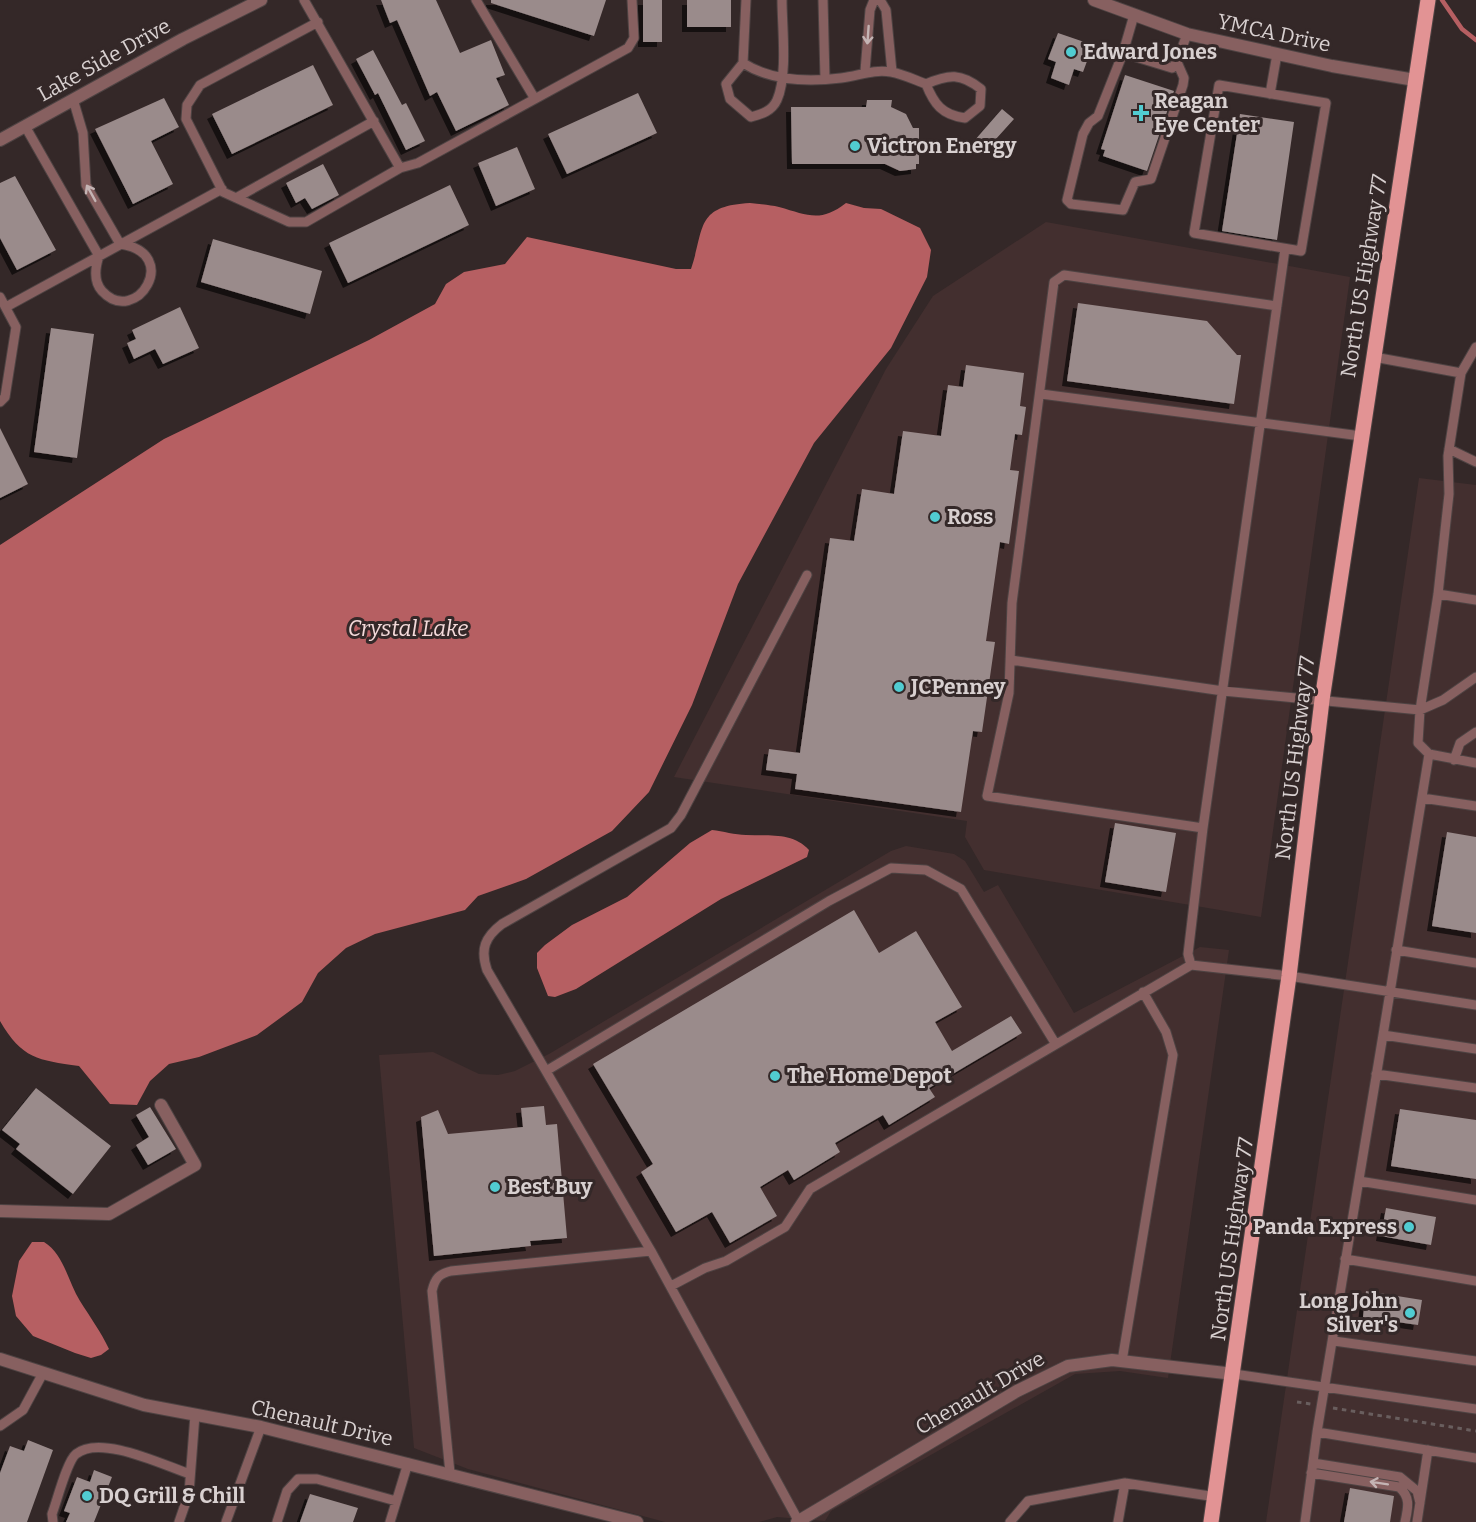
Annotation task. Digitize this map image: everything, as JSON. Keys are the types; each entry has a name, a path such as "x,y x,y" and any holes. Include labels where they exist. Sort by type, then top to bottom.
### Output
{"main road":[{"name":"North US Highway 77","path":"1211,1522 1234,1374 1289,976 1322,700 1428,0"}],"street":[{"name":"Lake Side Drive","path":"0,140 261,0"},
{"name":"YMCA Drive","path":"1094,0 1187,34 1277,54 1415,80"},
{"path":"0,1211 109,1214 195,1165 162,1105"},
{"name":"Chenault Drive","path":"0,1359 144,1406 261,1427 637,1522"},
{"name":"Chenault Drive","path":"799,1522 1017,1391 1068,1366 1122,1360 1234,1374"}],"lane":[{"path":"304,0 400,168"},
{"path":"476,0 535,99"},
{"path":"318,22 200,85 192,93 187,105 186,119 222,189 236,198 289,222 306,222 400,168 418,164 628,48 634,38 632,0"},
{"path":"746,0 743,63 726,84 730,99 751,117 766,114 777,100 782,76 782,0"},
{"path":"823,0 825,79"},
{"path":"865,72 870,10 874,0"},
{"path":"880,0 886,10 892,72"},
{"path":"1134,15 1123,53 1098,116 1089,123 1083,134 1067,200 1071,204 1123,210 1135,182 1151,179 1183,86 1184,78 1177,62"},
{"path":"1123,53 1172,68 1177,62 1187,34"},
{"path":"1270,94 1277,54"},
{"path":"743,63 758,73 803,80 844,78 865,72 892,72 926,84 945,76 968,78 981,89 980,106 965,118 950,116 934,103 926,84"},
{"path":"1219,85 1326,103 1301,251 1285,249 1194,233 1219,85"},
{"path":"25,126 99,256 95,275 104,293 121,301 139,296 150,280 150,262 138,249 120,244 86,185 83,132 73,99"},
{"path":"236,198 374,121"},
{"path":"6,307 222,189"},
{"path":"1191,965 1188,954 1203,828 1285,249"},
{"path":"1203,828 987,796 1006,707 1011,660 1012,603 1054,282 1064,275 1276,306"},
{"path":"0,297 16,327 5,397 0,402"},
{"path":"1476,347 1461,374 1449,449 1449,494 1438,594 1420,710 1418,743 1429,754 1476,763"},
{"path":"0,357 12,359"},
{"path":"1374,357 1461,374"},
{"path":"1041,394 1361,436"},
{"path":"1449,449 1476,462"},
{"path":"799,1522 671,1286 487,969 483,958 484,944 502,924 671,828 681,815 807,575"},
{"path":"1438,594 1476,600"},
{"path":"1011,660 1223,690 1420,710 1443,700 1476,677"},
{"path":"1454,760 1460,743 1476,732"},
{"path":"1305,1522 1322,1387 1334,1341 1345,1258 1429,754"},
{"path":"1422,798 1476,807"},
{"path":"546,1071 829,901 891,868 926,870 962,889 1055,1044"},
{"path":"1396,950 1476,963"},
{"path":"671,1286 705,1268 726,1261 785,1227 810,1189 1191,965 1289,976 1476,1005"},
{"path":"1122,1360 1173,1055 1166,1032 1143,992"},
{"path":"1383,1035 1476,1050"},
{"path":"1376,1074 1476,1089"},
{"path":"1359,1181 1476,1200"},
{"path":"450,1473 432,1291 434,1281 441,1274 451,1271 651,1251"},
{"path":"1345,1258 1476,1281"},
{"path":"1334,1341 1476,1361"},
{"path":"0,1426 23,1410 43,1373"},
{"path":"1234,1374 1476,1409"},
{"path":"179,1522 189,1493 195,1415"},
{"path":"226,1522 261,1427"},
{"path":"1317,1432 1476,1458"},
{"path":"53,1522 52,1514 74,1455 90,1446 111,1448 190,1474"},
{"path":"1417,1522 1428,1450"},
{"path":"390,1522 408,1463"},
{"path":"1313,1463 1400,1477 1417,1491 1420,1503"},
{"path":"1311,1473 1399,1487 1406,1494 1408,1502 1405,1522"},
{"path":"277,1522 287,1491 298,1479 317,1479 396,1501"},
{"path":"1010,1522 1028,1501 1125,1483 1216,1497"},
{"path":"1118,1522 1125,1483"}],"path":[{"path":"1297,1402 1476,1431"}],"shaded area":[{"path":"1046,222 1350,277 1261,917 984,870 965,837 967,821 674,777 886,369 933,296"},
{"path":"1419,478 1476,485 1476,1522 1266,1522"},
{"path":"906,846 954,854 965,861 984,892 998,885 1074,1013 1200,947 1229,950 1168,1378 1120,1371 1075,1374 831,1511 825,1521 777,1517 759,1522 665,1522 468,1469 414,1448 379,1055 433,1052 479,1074 498,1075 515,1071 549,1054 891,851"}],"water":[{"name":"Crystal Lake","path":"750,203 776,206 814,216 829,213 846,203 864,208 881,209 920,228 931,250 927,277 891,348 814,443 738,584 692,705 649,792 612,831 526,879 478,896 465,910 375,934 346,948 318,973 302,1002 257,1035 199,1057 169,1064 150,1081 137,1105 110,1104 79,1066 52,1062 32,1056 24,1050 8,1034 0,1021 0,545 164,439 369,340 435,304 446,284 464,272 505,264 527,237 676,269 691,269 701,231 711,214 732,205"},
{"path":"712,830 742,835 771,835 788,838 803,844 809,850 807,857 721,899 576,989 555,997 548,996 537,968 537,953 572,925 627,897 690,843"},
{"path":"32,1242 44,1242 51,1247 61,1261 76,1294 109,1349 101,1355 91,1358 33,1336 16,1316 12,1296 19,1261"}],"building":[{"path":"381,0 436,0 460,53 491,40 505,75 496,78 509,105 456,131 437,92 430,96 397,20 390,23"},
{"path":"491,0 606,0 594,36 491,3"},
{"path":"643,0 662,0 662,42 643,42"},
{"path":"687,0 731,0 731,27 687,27"},
{"name":"Edward Jones","path":"1058,33 1093,45 1083,72 1074,69 1069,85 1051,78 1056,62 1048,59"},
{"path":"373,50 402,105 406,103 425,141 406,150 378,93 375,95 356,59"},
{"path":"313,65 333,105 232,154 212,114"},
{"name":"Reagan Eye Center","path":"1125,75 1174,91 1147,171 1103,156 1105,150 1101,149"},
{"path":"638,93 657,133 567,174 548,134"},
{"path":"164,98 179,127 151,141 173,184 133,204 95,129"},
{"name":"Victron Energy","path":"867,100 892,100 891,107 906,114 913,128 919,128 919,164 916,164 916,169 900,171 885,164 792,164 791,107 866,107"},
{"path":"1002,109 1014,119 986,150 975,140"},
{"path":"1240,114 1294,122 1277,240 1222,231"},
{"path":"517,147 535,189 496,206 478,163"},
{"path":"323,164 339,195 312,209 305,198 296,203 286,183"},
{"path":"15,176 56,250 17,270 0,238 0,183"},
{"path":"450,185 469,225 348,283 329,243"},
{"path":"213,239 322,271 310,314 201,282"},
{"path":"1078,303 1207,321 1237,355 1241,355 1234,404 1067,381"},
{"path":"180,307 199,348 163,364 155,349 134,359 127,343 136,339 132,330"},
{"path":"51,328 94,334 77,458 34,452"},
{"name":"JCPenney","path":"966,365 1024,373 1020,406 1026,407 1022,435 1015,434 1010,470 1019,471 1009,544 1000,542 986,641 995,642 982,732 973,731 961,812 795,789 797,774 766,770 769,749 800,753 830,538 854,541 862,489 894,494 903,431 941,436 948,385 963,387"},
{"path":"0,428 28,484 0,498"},
{"path":"1115,823 1176,833 1166,892 1105,882"},
{"path":"1447,832 1476,837 1476,933 1432,926"},
{"name":"The Home Depot","path":"854,910 879,953 916,931 962,1007 935,1022 952,1051 1011,1016 1022,1033 929,1088 935,1097 889,1125 883,1115 835,1143 840,1152 794,1180 788,1170 760,1187 777,1216 730,1243 712,1212 676,1232 641,1172 653,1164 593,1064"},
{"path":"36,1088 111,1146 73,1194 16,1149 20,1144 2,1130"},
{"name":"Best Buy","path":"544,1106 546,1125 557,1124 567,1238 530,1241 531,1246 434,1256 421,1117 438,1110 448,1134 523,1127 521,1108"},
{"path":"150,1107 176,1149 148,1165 136,1145 149,1137 136,1115"},
{"path":"1400,1109 1476,1120 1476,1179 1391,1166"},
{"name":"Panda Express","path":"1386,1208 1436,1217 1431,1245 1381,1236"},
{"path":"1366,1291 1422,1300 1418,1325 1363,1317"},
{"path":"28,1440 53,1450 27,1522 0,1522 0,1473 10,1446 24,1451"},
{"name":"DQ Grill & Chill","path":"94,1470 112,1477 94,1522 66,1522 70,1513 64,1511 77,1477 90,1482"},
{"path":"1350,1488 1394,1496 1390,1522 1344,1522"},
{"path":"310,1494 358,1508 353,1522 300,1522"}],"waterway":[{"path":"1442,0 1462,29 1476,40"}],"place":[{"name":"Edward Jones","path":"1071,52"},
{"name":"Reagan Eye Center","path":"1141,113"},
{"name":"Victron Energy","path":"855,146"},
{"name":"Ross","path":"935,517"},
{"name":"JCPenney","path":"899,687"},
{"name":"The Home Depot","path":"775,1076"},
{"name":"Best Buy","path":"495,1187"},
{"name":"Panda Express","path":"1409,1227"},
{"name":"Long John Silver's","path":"1410,1313"},
{"name":"DQ Grill & Chill","path":"87,1496"}]}
